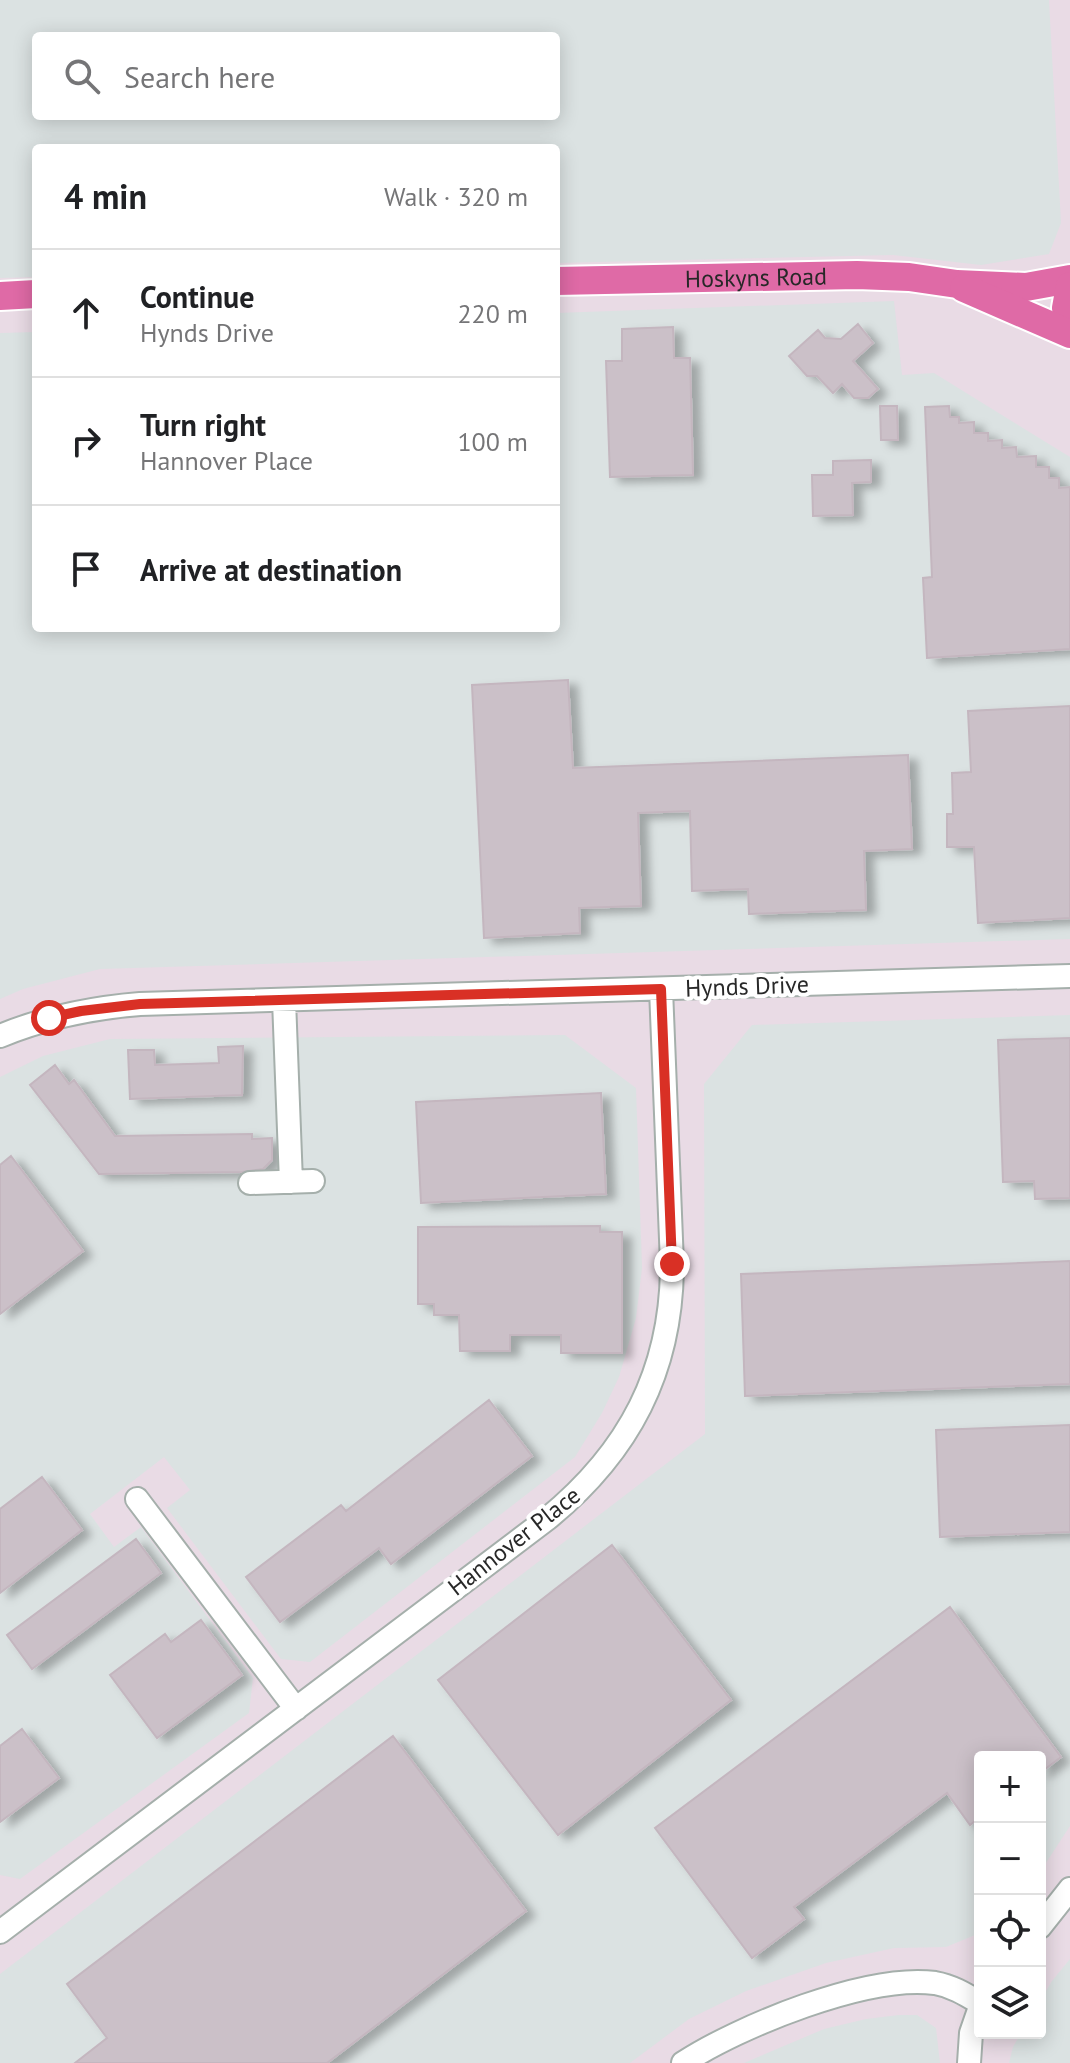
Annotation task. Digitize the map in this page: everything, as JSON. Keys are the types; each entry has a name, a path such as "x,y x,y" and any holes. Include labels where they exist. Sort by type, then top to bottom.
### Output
{"main road":[{"name":"Hoskyns Road","path":"560,281 857,275 1026,287 1070,279"},
{"name":"Hoskyns Road","path":"957,284 1070,334"},
{"path":"1070,286 1066,308 1070,323"},
{"path":"0,296 32,294"}],"street":[{"name":"Hynds Drive","path":"0,1036 49,1018 110,1006 1069,977"},
{"name":"Hannover Place","path":"0,1932 566,1504 608,1460 643,1405 664,1341 672,1286 661,989"},
{"path":"250,1183 302,1182 284,1000"},
{"path":"137,1499 296,1709"},
{"path":"1046,1919 1070,1889"},
{"path":"683,2063 717,2043 766,2021 847,1994 925,1982 950,1986 974,2001"},
{"path":"969,2063 974,2024"}],"shaded area":[{"path":"0,0 1049,0 1061,223 1049,254 981,265 893,255 560,263 560,144 32,144 32,277 0,278"},
{"path":"894,301 902,375 934,373 1070,457 1070,939 100,969 23,989 0,999 0,333 32,332 32,632 560,632 560,313"},
{"path":"1070,1015 1070,1826 1046,1863 1046,1751 974,1751 974,1935 946,1947 894,1948 826,1963 746,1991 689,2019 630,2063 0,2063 0,1974 705,1434 704,1084 752,1025"},
{"path":"565,1035 636,1088 642,1268 636,1318 619,1377 602,1413 575,1457 310,1662 281,1659 167,1508 190,1490 164,1457 90,1514 114,1547 141,1527 253,1678 249,1713 20,1879 0,1875 0,1077 43,1056 110,1039"},
{"path":"1070,1959 1070,2063 1009,2063 1018,2039 1046,2039 1046,1991"},
{"path":"899,2015 917,2015 936,2028 940,2063 744,2063 824,2029"}],"building":[{"path":"858,324 873,343 853,361 878,389 868,398 854,398 842,384 833,393 817,376 807,376 789,356 818,330 825,338 841,339"},
{"path":"673,327 674,358 690,358 693,475 610,477 606,361 622,361 622,329"},
{"path":"880,406 897,406 898,440 881,440"},
{"path":"949,406 950,417 959,417 959,423 974,422 974,433 988,433 988,441 1002,440 1002,448 1016,447 1017,457 1036,456 1036,467 1049,467 1049,478 1059,478 1059,488 1070,487 1070,649 927,658 923,578 932,577 925,407"},
{"path":"871,460 871,482 852,483 853,515 813,516 812,475 833,475 833,461"},
{"path":"568,680 573,768 908,755 912,849 864,851 866,910 749,914 748,889 692,891 690,811 638,813 641,906 579,908 580,933 484,938 472,685"},
{"path":"1070,706 1070,918 978,923 974,847 947,847 947,814 953,814 952,773 971,772 968,711"},
{"path":"1070,1038 1070,1198 1035,1199 1034,1181 1003,1182 998,1040"},
{"path":"243,1046 242,1095 130,1099 128,1050 154,1050 155,1065 219,1063 218,1047"},
{"path":"55,1065 69,1084 74,1080 115,1136 252,1134 252,1139 272,1138 272,1160 263,1169 242,1172 99,1174 30,1085"},
{"path":"601,1093 606,1194 421,1203 416,1102"},
{"path":"11,1156 83,1251 0,1314 0,1165"},
{"path":"600,1226 600,1232 622,1232 622,1353 561,1353 561,1335 510,1335 510,1351 460,1351 459,1315 434,1315 434,1304 418,1304 418,1227"},
{"path":"1070,1261 1070,1384 745,1396 741,1274"},
{"path":"489,1400 532,1456 391,1564 379,1548 280,1622 246,1577 341,1505 346,1511"},
{"path":"1070,1425 1070,1532 940,1537 936,1430"},
{"path":"42,1477 82,1530 0,1593 0,1509"},
{"path":"136,1539 161,1573 32,1669 7,1635"},
{"path":"612,1545 731,1700 558,1835 438,1680"},
{"path":"950,1607 1061,1757 1046,1768 1046,1751 974,1751 974,1822 970,1825 947,1793 794,1907 804,1919 752,1958 655,1828"},
{"path":"201,1620 242,1675 157,1738 110,1675 165,1634 171,1642"},
{"path":"22,1729 59,1778 0,1822 0,1746"},
{"path":"393,1736 526,1911 327,2063 75,2063 107,2038 67,1984"}],"route":[{"path":"49,1018 110,1006 140,1004 661,989 672,1264"}]}
